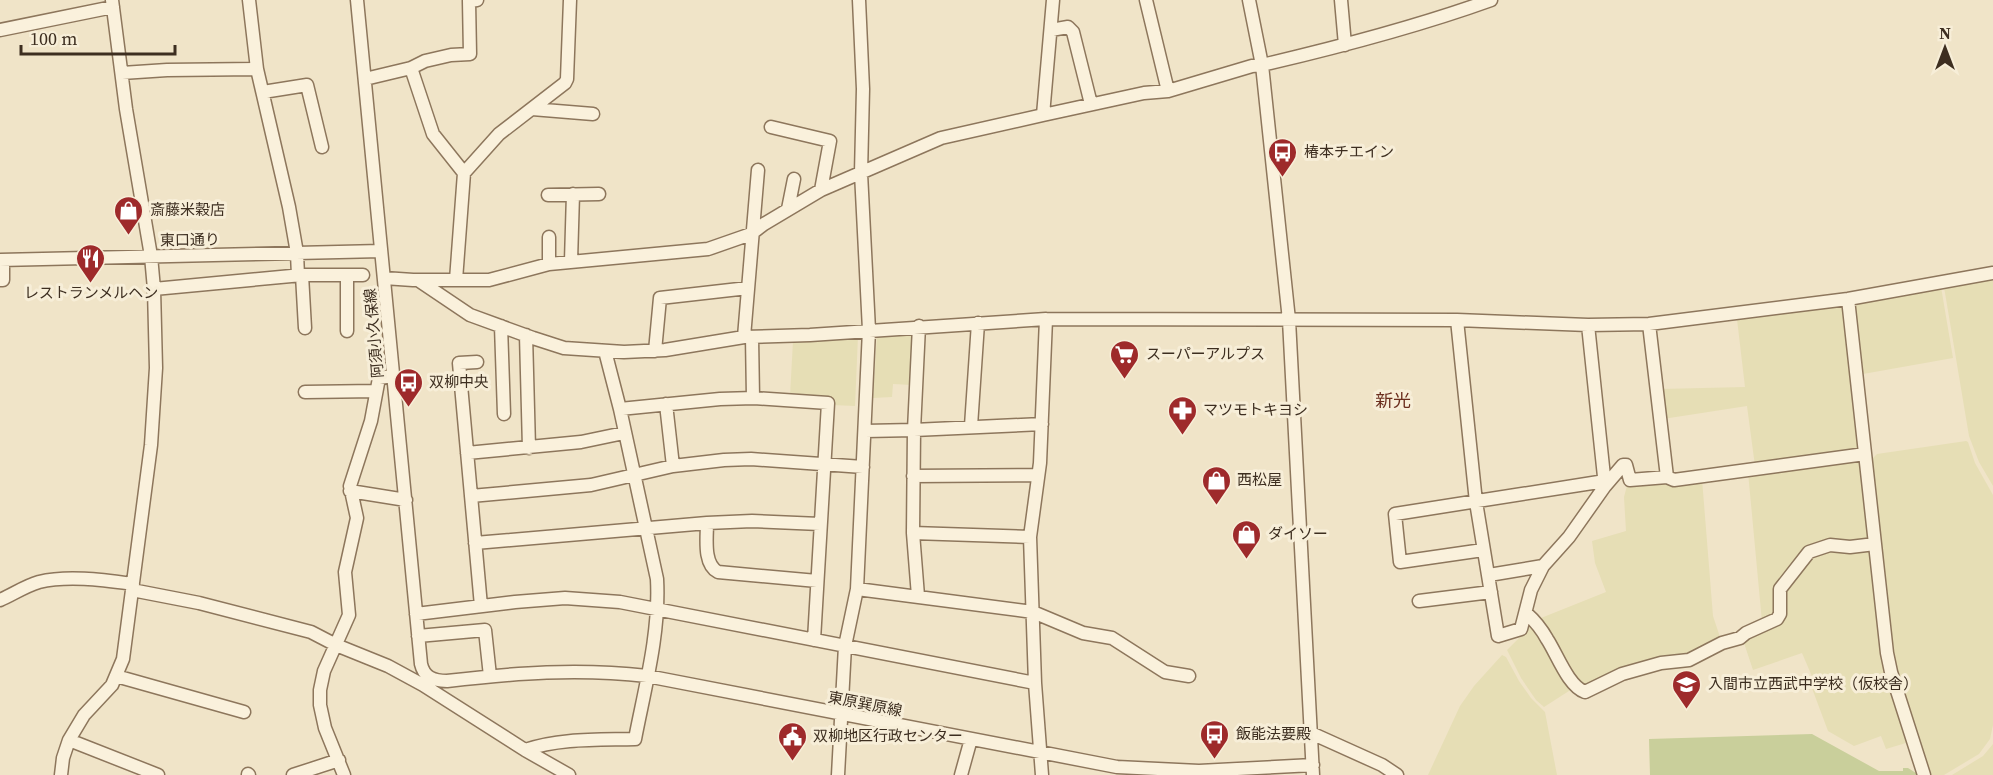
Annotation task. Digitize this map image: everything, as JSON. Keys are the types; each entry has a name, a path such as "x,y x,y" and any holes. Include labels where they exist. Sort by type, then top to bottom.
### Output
{"street":[{"path":"249,0 257,69 289,207 297,253 305,328"},
{"name":"阿須小久保線","path":"357,0 421,663"},
{"path":"365,79 411,68 425,61 451,55 470,54 470,1 477,0"},
{"path":"456,280 464,173 499,135 565,83 570,0"},
{"path":"838,775 845,646 857,589 869,330 861,173 863,89 859,0"},
{"path":"1043,116 1053,0"},
{"path":"1146,0 1167,91"},
{"path":"1249,0 1262,66 1289,320 1313,770"},
{"path":"1341,0 1345,45"},
{"path":"384,278 489,280 549,264 697,251 751,234 821,190 941,138 1091,104 1144,93 1167,91 1252,66 1262,66 1345,45 1464,5 1491,0"},
{"path":"0,30 112,3 151,256 154,290 156,368 151,445 123,659 117,676 105,694 84,714 69,740 63,758 61,775"},
{"path":"1051,30 1068,27 1073,32 1091,104"},
{"path":"411,68 433,135 464,173"},
{"path":"122,73 257,69"},
{"path":"263,92 307,85 322,147"},
{"path":"532,109 593,114"},
{"path":"771,127 830,141 821,190"},
{"path":"753,399 748,337 748,288 758,170"},
{"path":"788,209 794,179"},
{"path":"571,261 573,194"},
{"path":"548,195 599,194"},
{"path":"549,237 549,264"},
{"name":"東口通り","path":"1,260 381,250"},
{"path":"0,280 3,280 1,260"},
{"path":"418,280 470,315 564,348 655,351 748,337 1046,319 1457,320 1588,325 1649,324 1848,299 1993,273"},
{"path":"347,274 347,331"},
{"path":"154,290 300,275 363,274"},
{"path":"655,351 660,298 748,288"},
{"path":"1848,299 1891,672 1924,775"},
{"path":"1042,775 1035,683 1030,537 1042,424 1046,319"},
{"path":"1457,320 1476,502 1498,636 1521,628 1531,590 1543,566 1569,537 1605,483 1623,465 1626,465 1630,480 1667,477 1680,480 1865,454"},
{"path":"971,426 978,323"},
{"path":"1649,324 1667,477"},
{"path":"1588,325 1605,483"},
{"path":"501,326 504,414"},
{"path":"918,596 913,533 914,430 919,326"},
{"path":"526,335 529,448"},
{"path":"525,750 543,744 634,739 657,609 657,579 605,351"},
{"path":"477,362 459,363 481,606"},
{"path":"344,775 325,728 320,705 320,690 324,671 349,615 345,572 357,519 350,486 371,421 379,378 393,376"},
{"path":"305,392 376,391"},
{"path":"620,409 714,399 828,403 814,640"},
{"path":"666,404 673,466"},
{"path":"865,431 1042,424"},
{"path":"467,453 581,442 624,433"},
{"path":"471,496 591,485 673,466 724,460 751,459 863,467"},
{"path":"914,476 1038,475"},
{"path":"1483,550 1400,562 1395,514 1605,483"},
{"path":"350,491 406,500"},
{"path":"475,543 707,523 752,521 820,524"},
{"path":"707,523 708,562 712,569 718,572 817,581"},
{"path":"913,533 1030,537"},
{"path":"1526,613 1547,639 1566,674 1579,690 1585,692 1622,674 1661,663 1689,660 1777,619 1780,614 1780,589 1809,552 1830,544 1850,547 1875,544"},
{"path":"1489,575 1543,566"},
{"path":"0,600 37,582 97,580 290,625 388,666 569,775"},
{"path":"857,589 1033,612 1083,633 1112,638 1165,672 1189,676"},
{"path":"1419,601 1491,592"},
{"path":"416,614 564,598 612,601 1035,683"},
{"path":"418,636 485,630 490,676"},
{"name":"東原巽原線","path":"421,663 428,677 438,681 562,671 646,676 1039,753 1118,766 1199,773 1313,770"},
{"path":"117,676 244,712"},
{"path":"1311,733 1382,765 1397,775"},
{"path":"961,775 971,739"},
{"path":"69,740 151,774"},
{"path":"293,775 339,760"}],"shaded area":[{"path":"1993,277 1993,486 1979,462 1969,436 1944,287"},
{"path":"1941,287 1953,358 1863,374 1855,308 1858,303"},
{"path":"1839,306 1842,309 1858,450 1755,466 1747,406 1663,419 1660,389 1745,387 1737,319"},
{"path":"914,334 912,385 893,384 892,397 873,398 877,336"},
{"path":"858,336 855,406 832,405 832,398 790,396 793,341"},
{"path":"1966,441 1993,495 1993,725 1990,739 1979,754 1944,775 1929,775 1895,660 1872,459 1877,454"},
{"path":"1857,458 1868,538 1866,541 1830,542 1776,588 1777,612 1762,622 1748,472"},
{"path":"1702,479 1713,616 1721,640 1688,657 1586,689 1576,680 1536,620 1606,592 1595,563 1592,541 1626,531 1624,497 1628,482 1665,480 1666,484"},
{"path":"1830,548 1870,551 1881,654 1906,743 1886,749 1881,736 1854,746 1828,731 1810,683 1814,681 1802,653 1753,670 1743,640 1783,620 1783,590 1810,555"},
{"path":"1528,618 1572,689 1544,707 1536,700 1521,678 1507,650 1521,636"},
{"path":"1502,655 1506,657 1531,698 1545,712 1557,775 1428,775 1460,706 1474,686"},
{"path":"1993,744 1993,775 1952,775 1983,756"}],"green space":[{"path":"1812,734 1879,771 1903,771 1903,768 1908,768 1916,775 1650,775 1649,739"}],"place":[{"name":"椿本チエイン","path":"1283,178"},
{"name":"斎藤米穀店","path":"129,236"},
{"name":"レストランメルヘン","path":"91,284"},
{"name":"スーパーアルプス","path":"1125,380"},
{"name":"双柳中央","path":"408,408"},
{"name":"マツモトキヨシ","path":"1182,436"},
{"name":"西松屋","path":"1216,506"},
{"name":"ダイソー","path":"1247,560"},
{"name":"入間市立西武中学校（仮校舎）","path":"1687,710"},
{"name":"飯能法要殿","path":"1215,760"},
{"name":"双柳地区行政センター","path":"792,762"}],"district":[{"name":"新光","path":"1393,401"}]}
